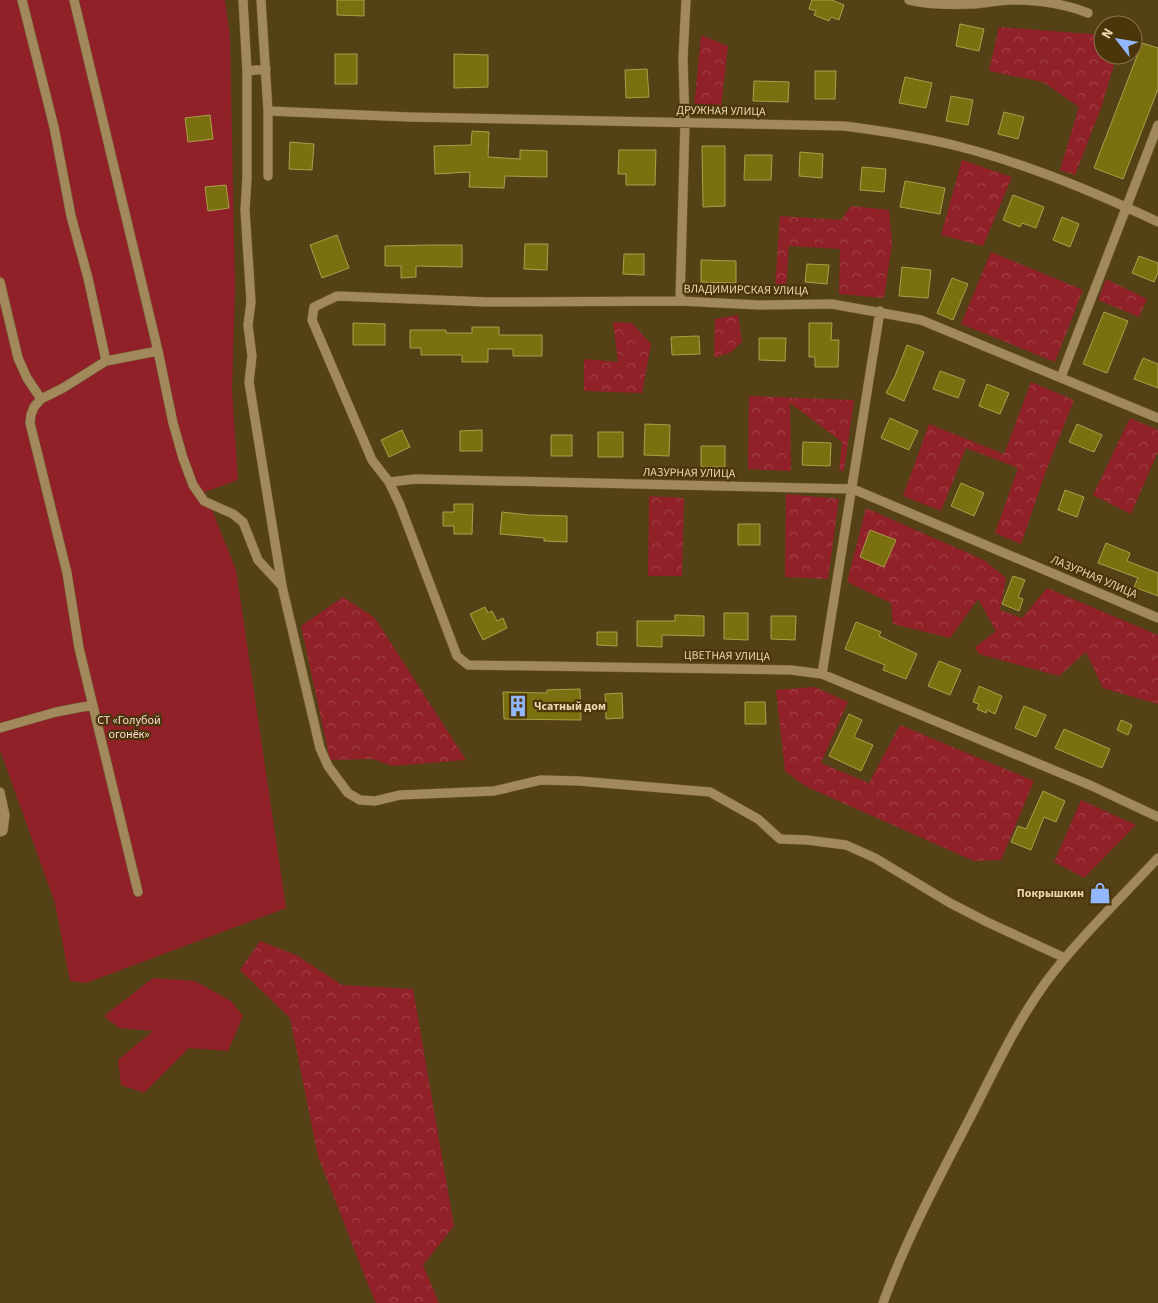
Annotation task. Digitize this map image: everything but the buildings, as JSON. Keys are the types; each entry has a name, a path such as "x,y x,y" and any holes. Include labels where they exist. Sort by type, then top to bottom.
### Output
{"street":[{"path":"22,0 54,127 71,216 88,278 106,361"},
{"path":"74,0 158,351 173,423 193,485 204,501 234,514 243,522 258,560 282,586"},
{"path":"243,0 247,71 247,178 245,210 251,302 248,325 252,356 248,382 282,586 320,748 328,766 348,793 360,800 375,801 400,795 494,791 541,780 579,781 710,792 758,819 780,839 807,840 846,846 875,858 950,903 1066,958"},
{"path":"261,0 268,111 268,176"},
{"path":"680,301 685,123 683,59 686,0"},
{"path":"909,0 923,3 949,4 1012,0 1046,2 1068,5 1088,12"},
{"path":"247,71 266,69"},
{"name":"ДРУЖНАЯ УЛИЦА","path":"268,111 409,117 844,126 893,132 971,150 1042,174 1126,207 1158,222"},
{"path":"1060,377 1158,124"},
{"path":"0,282 18,358 27,378 41,398"},
{"name":"ВЛАДИМИРСКАЯ УЛИЦА","path":"389,482 372,460 312,320 314,306 337,296 487,302 680,301 759,305 832,304 880,311 921,320 1158,418"},
{"path":"822,674 880,311"},
{"path":"138,892 80,648 67,573 30,423 34,407 41,398 63,388 106,361 158,351"},
{"name":"ЛАЗУРНАЯ УЛИЦА","path":"389,482 416,479 853,489 1158,618"},
{"name":"ЦВЕТНАЯ УЛИЦА","path":"389,482 400,505 457,656 468,664 791,670 822,674 1092,786 1158,817"},
{"path":"0,728 56,712 93,705"},
{"path":"0,792 5,815 2,831"},
{"path":"883,1303 894,1273 927,1201 1021,1019 1045,983 1066,958 1158,858"}],"green space":[{"name":"СТ «Голубой огонёк»","path":"0,0 225,0 230,37 235,289 232,389 238,480 205,492 236,570 286,908 86,983 70,981 55,903 0,750"},
{"path":"999,27 1093,34 1093,65 1114,65 1101,108 1075,175 1060,170 1079,107 1043,82 989,71"},
{"path":"701,35 728,46 721,108 694,107"},
{"path":"962,160 1012,177 983,246 941,235"},
{"path":"851,206 889,210 892,244 884,298 839,294 840,249 789,246 786,289 775,288 780,216 841,220"},
{"path":"991,252 1083,290 1055,362 961,324"},
{"path":"1106,279 1147,299 1139,317 1098,300"},
{"path":"738,315 742,342 731,352 714,358 715,319"},
{"path":"613,322 632,323 651,344 642,393 584,391 584,359 618,362"},
{"path":"1031,382 1074,400 1046,471 1021,544 995,533 1018,468 966,448 941,511 903,496 929,424 1004,454"},
{"path":"749,396 854,400 844,471 839,470 842,442 790,403 791,471 748,469"},
{"path":"1130,418 1158,430 1158,452 1131,514 1093,495"},
{"path":"786,494 839,499 828,579 785,577"},
{"path":"649,496 684,498 682,576 648,576"},
{"path":"866,508 984,560 1006,578 1000,610 1022,618 1047,588 1158,635 1158,704 1103,688 1086,652 1059,676 979,654 975,647 996,631 978,599 950,638 893,624 891,603 847,582"},
{"path":"343,597 375,618 466,760 392,766 373,759 330,760 301,626"},
{"path":"815,687 848,702 821,763 869,783 900,725 1034,781 1001,860 974,861 805,786 785,771 776,690"},
{"path":"1081,800 1136,825 1084,878 1054,862"},
{"path":"260,941 296,955 342,985 413,989 454,1226 423,1265 439,1303 376,1303 318,1156 290,1018 240,970"},
{"path":"153,978 195,981 231,1001 243,1016 228,1051 189,1048 144,1093 121,1085 118,1060 153,1031 119,1028 104,1016"}],"place":[{"name":"Чсатный дом","path":"518,706"},
{"name":"Покрышкин","path":"1100,893"}]}
